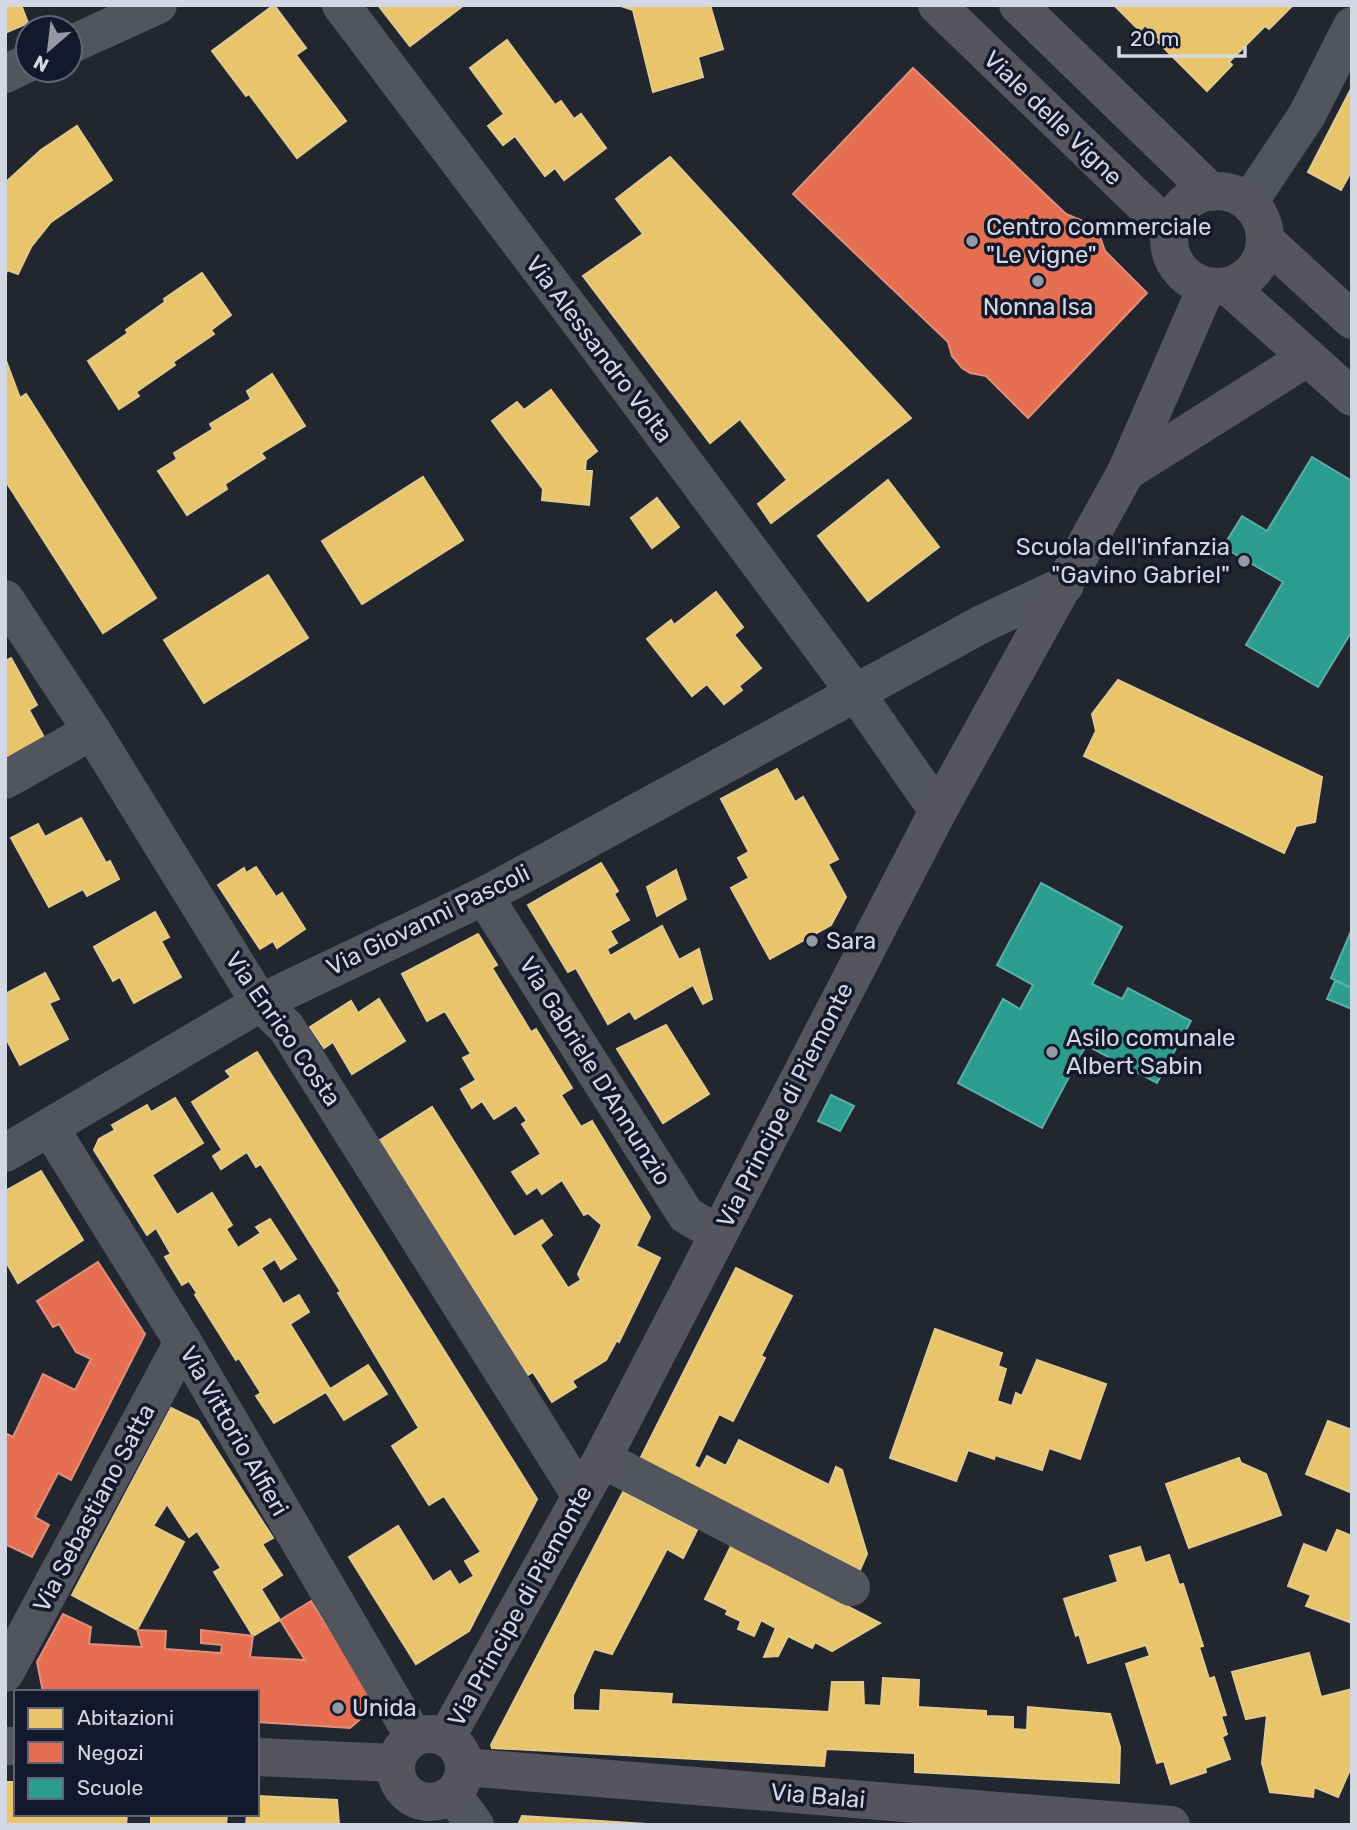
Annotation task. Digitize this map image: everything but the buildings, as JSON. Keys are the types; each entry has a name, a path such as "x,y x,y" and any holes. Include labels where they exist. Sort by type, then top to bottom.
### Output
{"street":[{"path":"84,38 158,5"},
{"name":"Via Alessandro Volta","path":"341,5 578,319 855,694"},
{"name":"Viale delle Vigne","path":"937,5 1170,230"},
{"path":"1017,5 1211,192"},
{"path":"1249,202 1307,115 1352,26"},
{"path":"1217,286 1243,281 1255,270 1263,256 1266,241 1264,226 1249,202 1224,192 1197,195 1184,204 1175,216 1170,230 1173,259 1187,276 1217,286 1308,357 1352,397"},
{"path":"1266,241 1352,320"},
{"name":"Via Principe di Piemonte","path":"432,1775 602,1459 938,811 1126,472 1217,286"},
{"name":"Via Principe di Piemonte","path":"1126,472 1308,357"},
{"name":"Via Giovanni Pascoli","path":"5,1153 260,1003 484,896 982,624 1065,585"},
{"name":"Via Enrico Costa","path":"5,599 92,731 260,1003 286,1027 582,1496"},
{"path":"855,694 938,811"},
{"path":"5,780 92,731"},
{"name":"Via Gabriele D'Annunzio","path":"484,896 686,1215 718,1234"},
{"name":"Via Vittorio Alfieri","path":"50,1128 183,1342 432,1775 475,1825"},
{"name":"Via Sebastiano Satta","path":"5,1673 183,1342"},
{"path":"602,1459 851,1587"},
{"name":"Via Balai","path":"259,1757 432,1775 1171,1825"}],"place":[{"name":"Centro commerciale \"Le vigne\"","path":"972,241"},
{"name":"Nonna Isa","path":"1038,281"},
{"name":"Scuola dell'infanzia \"Gavino Gabriel\"","path":"1244,561"},
{"name":"Sara","path":"812,941"},
{"name":"Asilo comunale Albert Sabin","path":"1052,1052"},
{"name":"Unida","path":"338,1708"}]}
